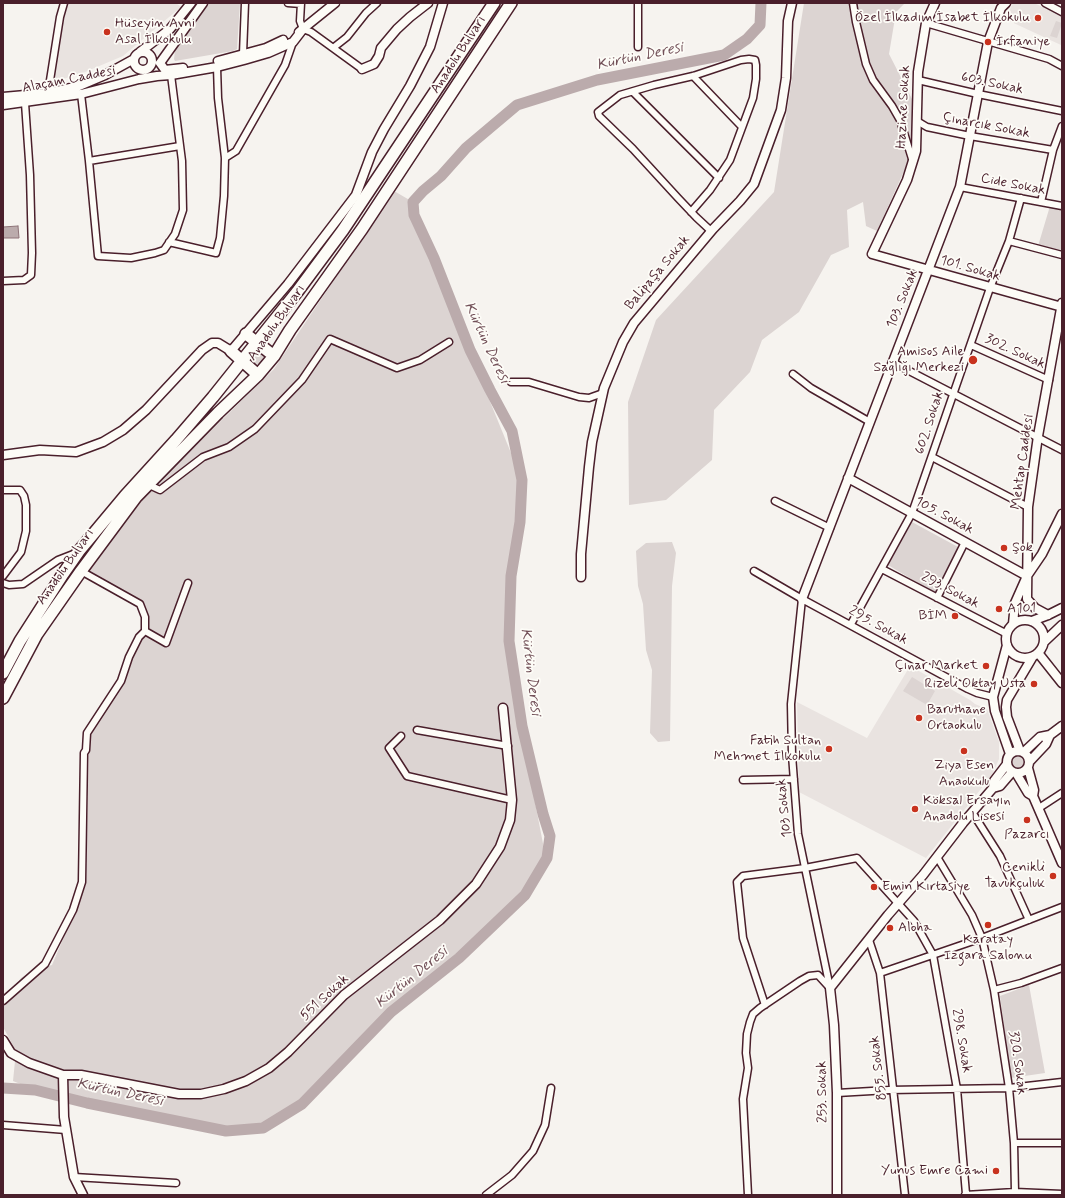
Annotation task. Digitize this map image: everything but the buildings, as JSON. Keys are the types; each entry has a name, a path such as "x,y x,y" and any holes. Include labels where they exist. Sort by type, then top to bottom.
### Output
{"highway":[{"name":"Anadolu Bulvarı","path":"3,673 20,641 52,590 80,552 125,496 213,397 241,360 297,292 343,230 494,3"},
{"name":"Anadolu Bulvarı","path":"3,698 37,634 113,526 147,484 258,375 274,356 290,330 362,229 511,3"},
{"path":"246,334 274,356"},
{"path":"231,351 258,375"}],"street":[{"path":"48,93 58,24 64,3"},
{"path":"144,70 136,67 134,58 137,54 170,29 190,3"},
{"path":"139,79 144,70 152,65 160,63 203,3"},
{"path":"243,54 245,3"},
{"path":"288,3 301,4 300,21 303,29 311,32 362,69 374,64 379,56 381,48 397,29 428,3"},
{"path":"216,64 243,54 266,48 289,38 303,29 335,3"},
{"path":"333,48 347,37 366,13 377,3"},
{"path":"3,455 40,450 76,452 103,442 124,430 146,410 202,350 212,343 218,343 231,351 288,284 356,195 372,152 410,86 430,47 442,3"},
{"path":"638,3 638,47"},
{"name":"Balipaşa Sokak","path":"581,576 581,554 588,467 603,393 623,342 634,322 711,231 754,184 781,110 786,78 788,21 792,3"},
{"path":"853,3 866,64 873,80 892,106 900,120 913,162"},
{"name":"Hazine Sokak","path":"872,254 907,180 916,151 918,140 918,80 926,24 935,3"},
{"name":"103. Sokak","path":"802,599 960,187 988,42 1001,8 1006,3"},
{"path":"1045,3 1062,12"},
{"path":"926,24 1049,59 1062,66"},
{"path":"225,158 236,152 285,65 292,42 303,29"},
{"path":"160,63 165,70 216,64 268,53 292,42"},
{"path":"140,52 149,54 152,59 152,65"},
{"name":"Alaçam Caddesi","path":"3,97 48,93 79,86 105,75 134,58"},
{"path":"691,212 718,178 730,160 753,98 756,79 755,60 741,60 693,76 620,95 598,112 599,116 633,149 691,212 711,231"},
{"path":"169,242 216,253 220,238 224,196 225,158 218,98 216,64"},
{"name":"Alaçam Caddesi","path":"3,105 81,94 139,79 171,75 216,64"},
{"path":"81,94 98,256 131,258 155,253 164,250 175,234 183,210 183,184 180,146 171,75"},
{"path":"693,76 742,127"},
{"name":"603. Sokak","path":"918,80 1062,111"},
{"path":"633,92 718,178"},
{"path":"3,281 24,280 31,275 32,253 30,175 25,103"},
{"name":"Çınarcık Sokak","path":"917,121 927,127 1053,150"},
{"path":"1041,202 1053,150 1059,143 1062,126"},
{"path":"89,161 180,146"},
{"name":"Cide Sokak","path":"960,187 1062,206"},
{"name":"602. Sokak","path":"850,624 912,513 990,288 1009,240 1021,198"},
{"path":"1009,240 1062,254"},
{"name":"101. Sokak","path":"872,254 990,288 1062,305"},
{"name":"Mehtap Caddesi","path":"1013,624 1015,603 1027,576 1028,507 1038,436 1062,305"},
{"path":"147,484 160,490 203,457 229,447 255,429 302,380 330,339 397,368 420,360 450,342"},
{"name":"302. Sokak","path":"971,345 1048,380"},
{"path":"892,362 1038,436 1062,450"},
{"path":"792,374 811,388 870,422"},
{"path":"512,382 530,382 579,397 589,398 603,393"},
{"path":"932,457 1028,507"},
{"name":"105. Sokak","path":"848,478 1027,576"},
{"path":"3,490 20,490 24,496 26,504 26,531 21,552 3,576"},
{"path":"775,501 830,528"},
{"path":"1048,615 1035,608 1027,599 1027,576 1042,554 1062,514"},
{"path":"937,598 965,542"},
{"path":"3,583 9,586 23,584 58,560 80,552"},
{"name":"293. Sokak","path":"882,569 1007,634"},
{"path":"3,1001 45,964 73,910 82,882 84,753 86,750 87,734 121,681 129,657 139,637 145,631 145,617 140,604 80,571"},
{"name":"295. Sokak","path":"754,571 802,599 968,689 992,697"},
{"path":"145,631 166,643 188,583"},
{"name":"103 Sokak","path":"802,599 791,704 792,755 798,834 830,988"},
{"path":"1032,621 1062,608"},
{"path":"1010,754 995,711 992,697 1007,645 1007,634 1009,629 1013,624 1022,620 1032,621 1039,625 1044,632 1045,641 1043,648 1035,656 1007,700 1006,707 1007,718 1022,751 1029,757 1034,790 1033,796"},
{"path":"1045,641 1062,625"},
{"path":"1007,645 1014,655 1019,658 1035,656"},
{"path":"1035,656 1062,682"},
{"name":"551 Sokak","path":"3,1040 11,1053 29,1063 63,1075 81,1075 179,1094 201,1094 224,1089 246,1081 269,1068 288,1052 344,995 440,920 476,884 500,847 510,820 512,800 508,746 503,708"},
{"path":"993,788 994,781 1007,764 1010,754 1016,750 1022,751 1040,737 1050,734 1062,726"},
{"path":"417,730 508,746"},
{"path":"748,1195 743,1099 748,1068 746,1053 747,1034 753,1014 809,976 818,975 830,988 972,812 993,788 1000,786 1014,772 1023,772 1046,744 1050,734"},
{"path":"401,736 389,748 406,776 512,800"},
{"path":"1007,764 1028,793 1033,796 1060,850 1062,863"},
{"path":"743,780 794,779"},
{"path":"1039,808 1062,793"},
{"path":"972,812 1000,856 1029,920"},
{"name":"320. Sokak","path":"937,857 972,915 982,938 994,990 1009,1088 1014,1143 1016,1192"},
{"name":"298. Sokak","path":"805,868 857,858 914,921 933,954 957,1089 965,1195"},
{"path":"765,1005 744,938 737,882 743,876 805,868"},
{"path":"880,973 982,938 1062,907"},
{"name":"855. Sokak","path":"869,940 880,973 905,1195"},
{"path":"994,990 1021,983 1062,968"},
{"name":"253. Sokak","path":"830,988 834,1025 837,1093 837,1195"},
{"path":"63,1075 64,1117 66,1130 74,1177 83,1195"},
{"path":"837,1093 894,1090 1009,1088 1062,1082"},
{"path":"486,1195 512,1175 533,1151 545,1125 551,1088"},
{"path":"3,1125 66,1130"},
{"path":"1014,1143 1062,1143"},
{"path":"74,1177 176,1183"},
{"path":"965,1195 1016,1192 1062,1194"}],"shaded area":[{"name":"Hüseyin Avni Asal İlkokulu","path":"67,3 176,3 181,7 123,56 85,72 51,83"},
{"path":"210,3 240,3 237,49 233,51 175,61 175,50 180,39"},
{"path":"804,3 905,3 896,12 889,54 912,99 912,144 905,169 877,231 866,226 863,202 847,210 849,247 831,255 799,312 762,340 750,372 714,410 712,460 666,500 629,505 628,402 656,320 774,192"},
{"path":"1013,3 1034,3 1062,16 1061,45 1005,19"},
{"path":"1056,21 1062,23 1057,38 1050,36"},
{"path":"394,191 413,202 414,215 522,480 511,576 509,641 514,693 545,854 525,895 391,1012 302,1104 263,1128 226,1131 35,1090 13,1081 16,1051 3,1027 3,1001 21,978 34,970 52,965 86,885 89,735 119,688 131,656 148,624 142,603 87,572 85,569 155,485 274,369"},
{"path":"1050,206 1062,208 1062,250 1038,246"},
{"path":"18,226 19,238 3,238 3,227"},
{"path":"256,352 260,352 264,358 260,364 256,364 252,360 252,356"},
{"path":"912,522 958,547 937,590 933,592 888,565"},
{"path":"672,542 676,553 672,586 670,741 658,742 650,733 652,670 646,650 643,604 638,586 636,551 646,543"},
{"path":"910,666 975,704 987,709 999,742 999,759 992,775 926,858 799,792 797,702 867,738"},
{"path":"912,677 935,691 927,705 903,691"},
{"path":"1018,753 1024,755 1026,761 1024,767 1018,769 1012,767 1010,761 1012,755"},
{"path":"1029,985 1045,1073 1011,1078 1000,996"}],"waterway":[{"name":"Kürtün Deresi","path":"3,1088 35,1090 87,1103 226,1131 263,1128 302,1104 391,1012 459,958 525,895 547,858 550,836 543,814 522,726 509,641 511,576 520,522 522,480 512,431 470,350 434,258 414,215 413,202 423,191 441,176 466,148 517,105 597,80 724,55 747,39 760,25 761,3"}],"place":[{"name":"Özel İlkadım İsabet İlkokulu","path":"1038,18"},
{"name":"Hüseyin Avni Asal İlkokulu","path":"107,32"},
{"name":"İrfaniye","path":"988,42"},
{"name":"Amisos Aile Sağlığı Merkezi","path":"973,360"},
{"name":"Şok","path":"1004,548"},
{"name":"A101","path":"999,609"},
{"name":"BİM","path":"955,616"},
{"name":"Çınar Market","path":"986,666"},
{"name":"Rizeli Oktay Usta","path":"1034,684"},
{"name":"Baruthane Ortaokulu","path":"919,718"},
{"name":"Fatih Sultan Mehmet İlkokulu","path":"829,749"},
{"name":"Ziya Esen Anaokulu","path":"964,751"},
{"name":"Köksal Ersayın Anadolu Lisesi","path":"915,809"},
{"name":"Pazarcı","path":"1027,820"},
{"name":"Cenikli Tavukçuluk","path":"1053,876"},
{"name":"Emin Kırtasiye","path":"874,887"},
{"name":"Karatay Izgara Salonu","path":"988,925"},
{"name":"Aloha","path":"890,928"},
{"name":"Yunus Emre Cami","path":"996,1171"}]}
